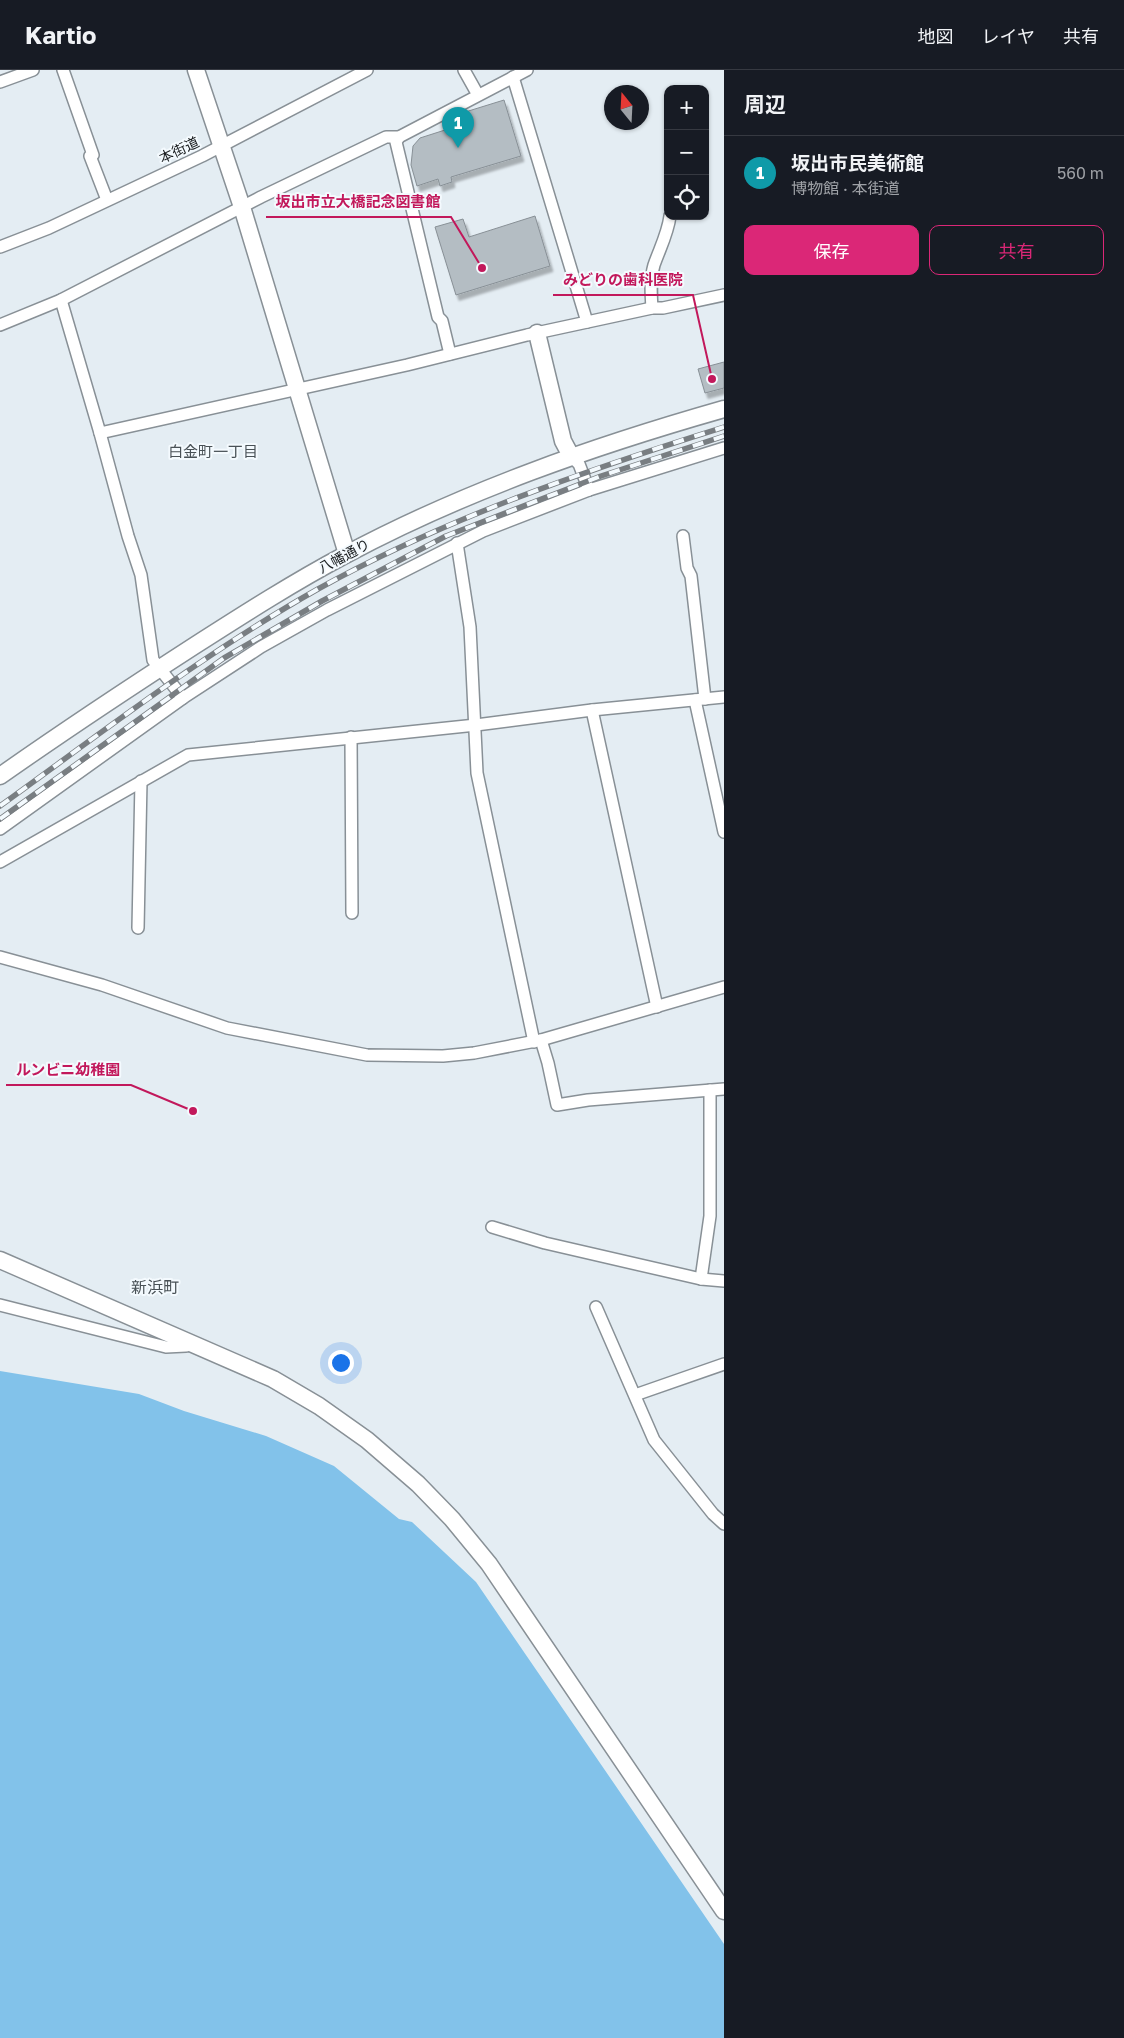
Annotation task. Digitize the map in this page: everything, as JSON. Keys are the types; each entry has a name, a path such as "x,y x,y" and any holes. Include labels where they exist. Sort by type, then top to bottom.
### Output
{"street":[{"path":"0,82 33,70"},
{"path":"63,70 93,155 90,156 107,200"},
{"path":"196,70 242,207 299,389 347,554"},
{"path":"464,70 478,95"},
{"path":"0,325 61,300 242,207 386,137 398,137 527,70"},
{"name":"本街道","path":"0,247 50,228 222,146 360,72"},
{"path":"513,77 587,322"},
{"path":"398,137 396,142 438,317 442,321 450,354"},
{"path":"652,308 651,290 654,267 669,227 670,220"},
{"path":"100,433 537,333 652,308 663,308 724,295"},
{"path":"61,300 128,536 141,575 153,660 183,698"},
{"path":"537,333 563,441 571,456 579,464 589,490"},
{"name":"八幡通り","path":"0,776 69,727 160,668 289,587 347,554 448,506 571,456 724,409"},
{"path":"0,829 183,698 269,643 327,610 457,543 534,510 589,490 724,448"},
{"path":"684,536 687,568 691,576 700,700 724,832"},
{"path":"457,543 470,627 478,782 537,1041 548,1063 557,1105 588,1100 724,1089"},
{"path":"0,862 188,755 724,697"},
{"path":"592,710 658,1007"},
{"path":"351,738 352,912"},
{"path":"138,928 141,781"},
{"path":"0,957 102,985 227,1028 367,1055 442,1056 474,1053 537,1041 724,987"},
{"path":"701,1279 710,1216 710,1090"},
{"path":"492,1227 544,1243 701,1279 724,1282"},
{"path":"0,1260 273,1379 319,1406 367,1440 418,1484 452,1519 489,1564 724,1911"},
{"path":"0,1305 166,1347 186,1346 190,1342"},
{"path":"596,1307 654,1440 713,1514 724,1524"},
{"path":"636,1395 724,1364"}],"shaded area":[{"path":"0,1371 139,1394 184,1411 266,1436 334,1466 399,1519 412,1522 476,1582 724,1944 724,2038 0,2038"}],"building":[{"path":"504,100 521,156 451,177 452,182 440,186 438,179 417,186 411,165 413,146 420,138 445,130 443,123 463,116 462,113"},
{"path":"535,216 550,266 456,295 435,227 463,219 469,237"},
{"path":"724,362 724,388 705,393 698,369"}],"railway":[{"path":"0,806 156,693 236,639 276,613 366,563 466,518 516,498 724,427"},
{"path":"0,819 224,658 322,601 446,536 601,476 724,436"}],"place":[{"name":"坂出市民美術館","path":"458,148"},
{"name":"坂出市立大橋記念図書館","path":"482,268"},
{"name":"みどりの歯科医院","path":"712,379"},
{"name":"ルンビニ幼稚園","path":"193,1111"}],"district":[{"name":"白金町一丁目","path":"213,452"},
{"name":"新浜町","path":"155,1287"}]}
